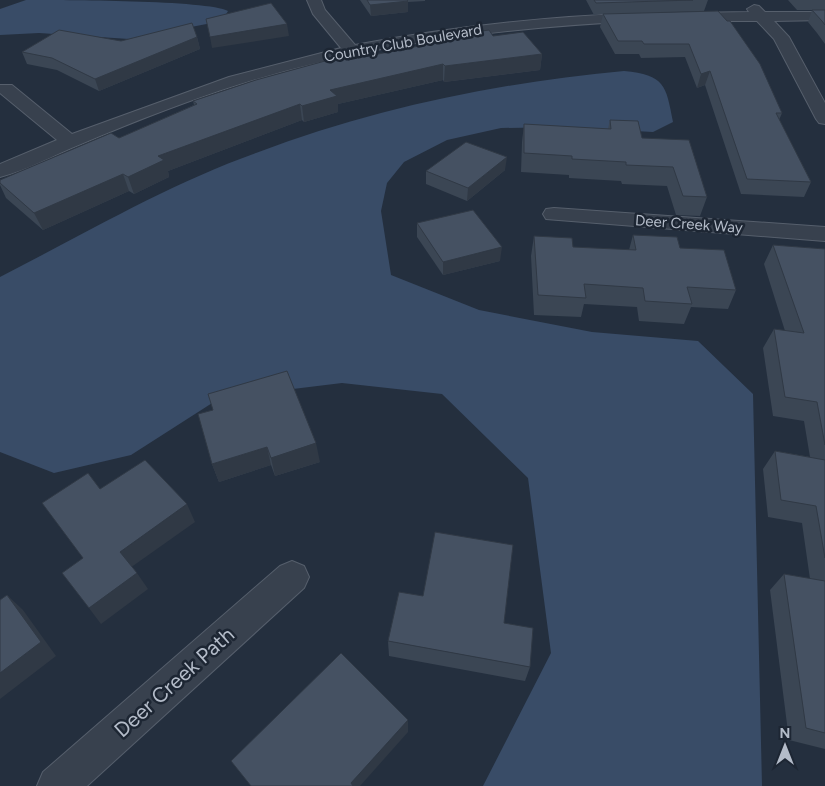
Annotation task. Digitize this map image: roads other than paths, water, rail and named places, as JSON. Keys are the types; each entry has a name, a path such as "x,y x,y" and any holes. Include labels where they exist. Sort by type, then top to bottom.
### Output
{"street":[{"path":"314,0 318,11 348,46"},
{"path":"675,13 753,8 825,8"},
{"path":"753,8 825,16"},
{"path":"753,8 781,37 825,120"},
{"name":"Country Club Boulevard","path":"0,154 63,137 180,98 348,46 472,29 544,14 651,13"},
{"path":"6,89 63,137"},
{"name":"Country Club Boulevard","path":"0,171 63,137"},
{"name":"Deer Creek Way","path":"554,214 825,234"},
{"name":"Deer Creek Path","path":"57,786 292,578"}],"water":[{"path":"26,0 165,3 215,7 228,11 222,21 129,39 39,33 0,35 0,9"},
{"path":"624,71 648,75 661,84 668,99 673,122 653,132 562,127 501,128 447,140 404,162 387,183 381,211 391,275 479,310 592,332 698,341 753,394 762,786 483,786 551,653 528,478 442,394 342,383 220,398 131,455 54,473 0,452 0,277 190,180 301,137 391,110 483,90"}]}
